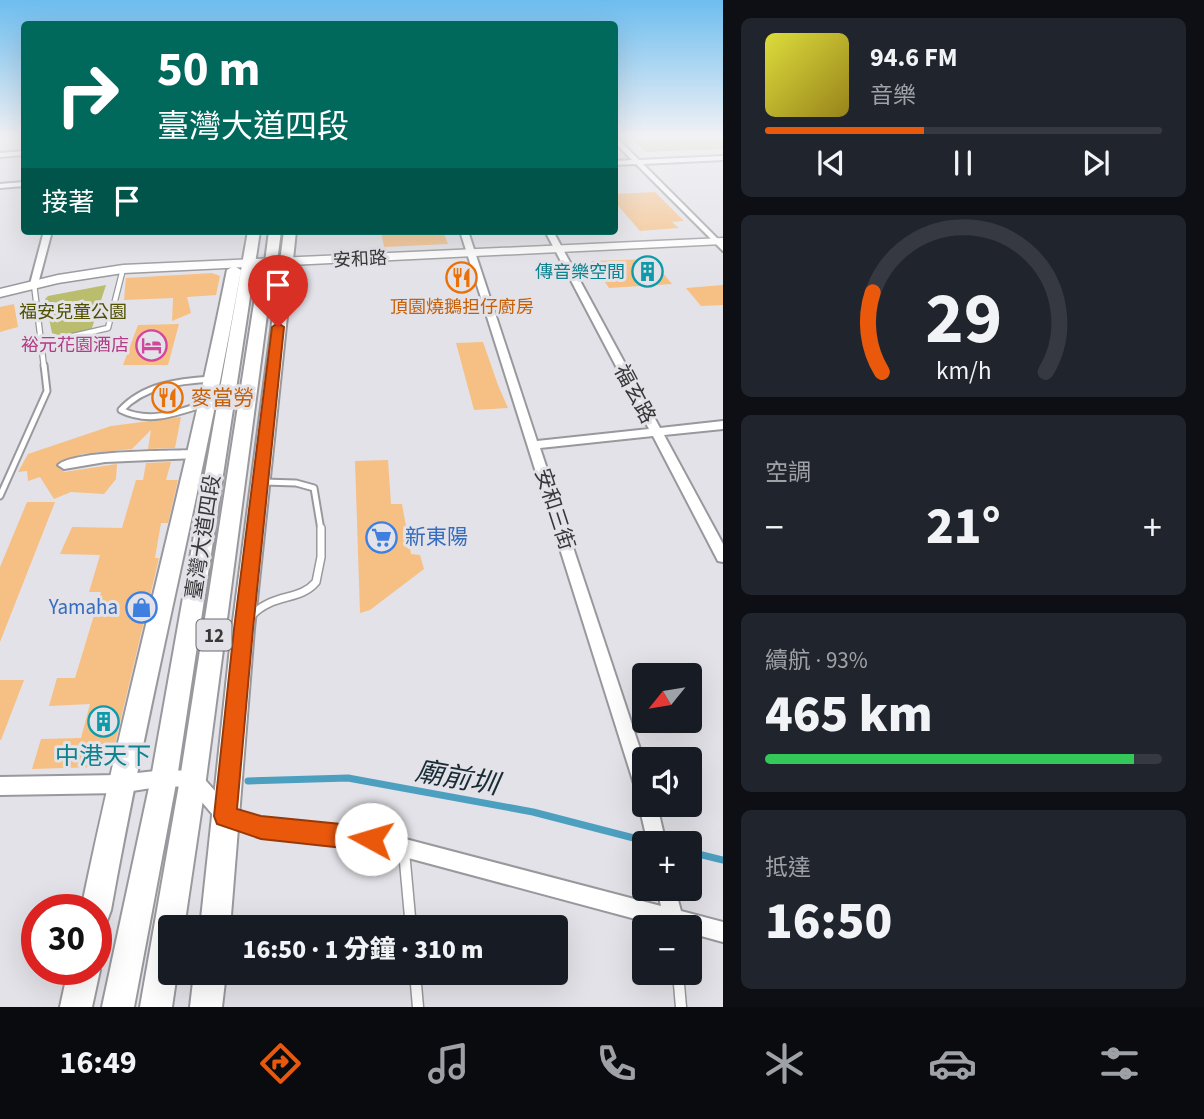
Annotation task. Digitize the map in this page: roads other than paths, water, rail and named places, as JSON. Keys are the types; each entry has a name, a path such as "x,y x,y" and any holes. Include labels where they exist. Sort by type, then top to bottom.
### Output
{"main road":[{"name":"臺灣大道四段","path":"216,915 243,629 262,482 254,235"},
{"name":"臺灣大道四段","path":"99,894 120,784 214,379 255,261 272,235"},
{"name":"臺灣大道四段","path":"118,1007 164,778 255,261 285,235"},
{"name":"安和路","path":"0,293 123,269 255,261 720,243"},
{"name":"臺灣大道四段","path":"156,1007 193,779 264,284 255,261"},
{"path":"76,1007 81,985"},
{"path":"206,1007 209,985"}],"street":[{"path":"661,185 720,243"},
{"path":"34,285 47,235"},
{"name":"安和三街","path":"465,235 632,750"},
{"name":"福玄路","path":"551,235 654,433 723,557"},
{"path":"534,445 723,425"},
{"path":"64,465 105,458 196,454"},
{"path":"0,786 120,784 164,778 193,779 225,816 261,828 371,839 644,915"},
{"path":"702,928 723,932"}],"lane":[{"path":"43,344 108,328 123,269"},
{"path":"0,496 47,391 34,285"},
{"path":"209,403 157,418 136,418 121,410 130,398 183,382 214,379"},
{"path":"243,629 251,615 268,600 309,590 320,575 320,501 314,488 296,483 262,482"},
{"path":"404,849 410,915"},
{"path":"416,985 418,1007"},
{"path":"679,985 681,1007"}],"waterway":[{"name":"廟前圳","path":"248,781 348,778 533,812 632,838"},
{"name":"廟前圳","path":"702,855 723,860"}],"place":[{"name":"傳音樂空間","path":"648,272"},
{"name":"頂園燒鵝担仔廚房","path":"462,277"},
{"name":"裕元花園酒店","path":"152,345"},
{"name":"麥當勞","path":"168,398"},
{"name":"新東陽","path":"382,537"},
{"name":"Yamaha","path":"141,607"},
{"name":"中港天下","path":"103,722"}],"park label":[{"name":"福安兒童公園","path":"73,312"}]}
